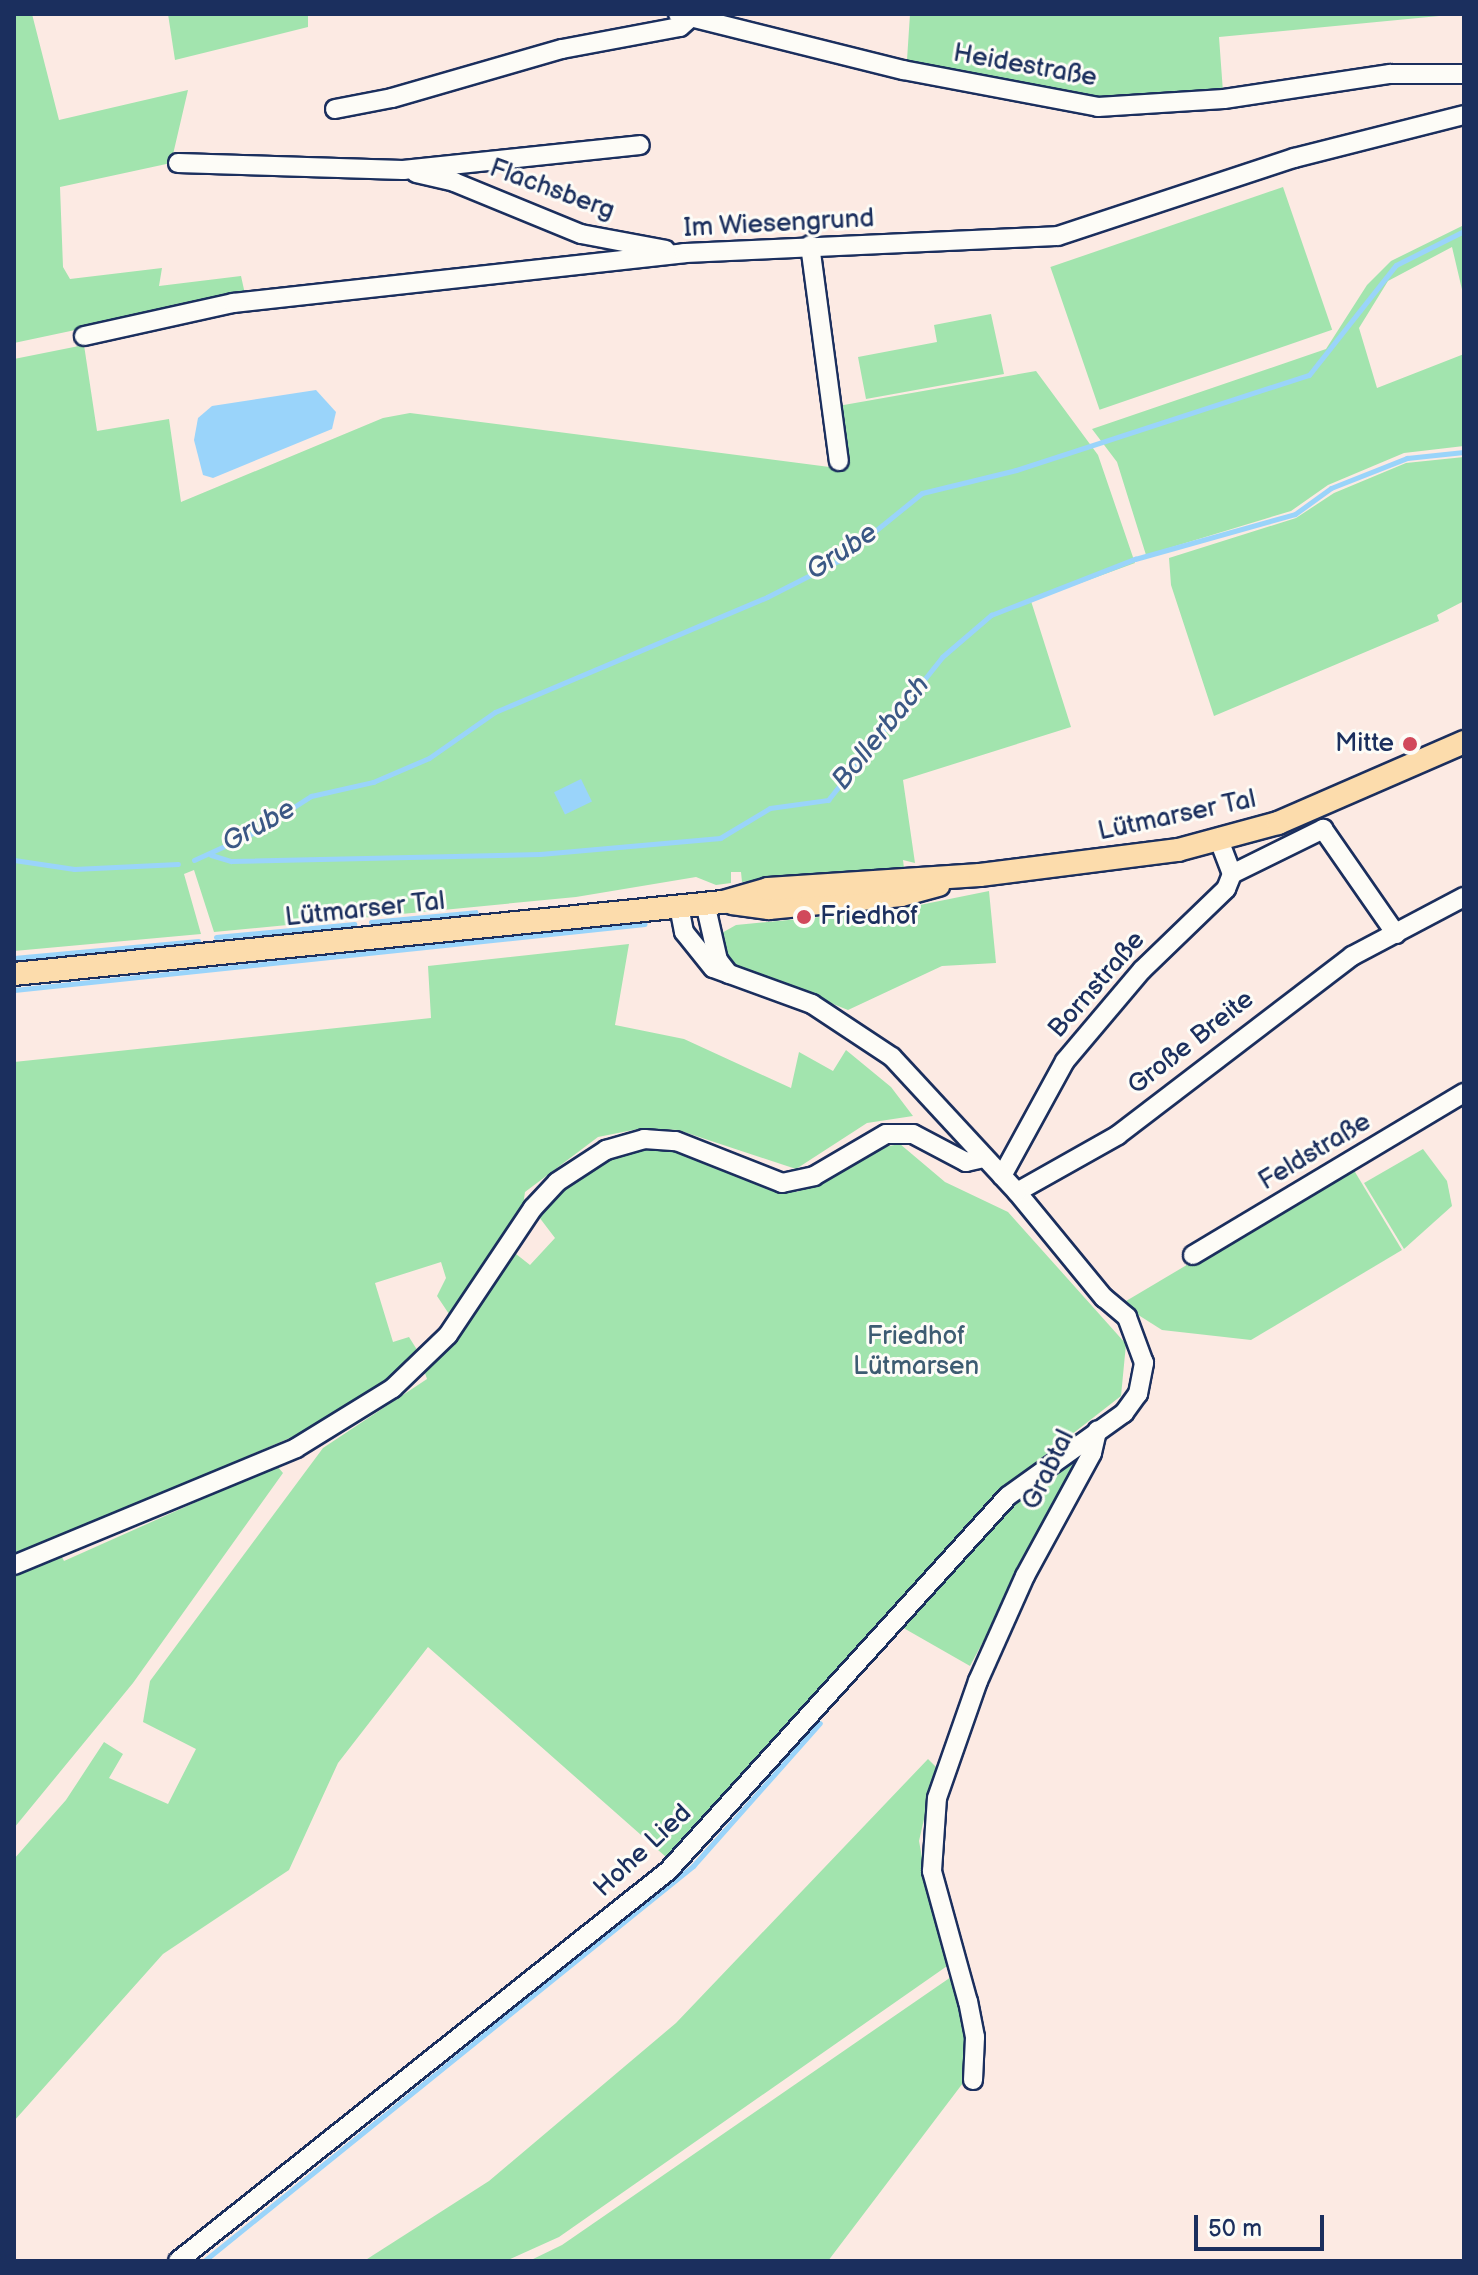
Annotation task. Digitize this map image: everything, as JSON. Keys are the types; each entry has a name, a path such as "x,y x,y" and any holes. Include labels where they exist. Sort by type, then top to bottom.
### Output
{"main road":[{"name":"Lütmarser Tal","path":"14,974 714,902 769,908 872,898 980,875 1220,842 1292,817 1464,742"}],"street":[{"name":"Heidestraße","path":"683,16 1031,98 1098,107 1224,99 1390,74 1464,74"},
{"path":"335,109 392,98 562,49 680,27 683,16"},
{"name":"Im Wiesengrund","path":"84,336 233,303 684,253 1058,236 1294,158 1464,115"},
{"name":"Flachsberg","path":"178,163 403,170 640,145"},
{"name":"Flachsberg","path":"403,170 454,182 581,234 684,253"},
{"path":"810,245 839,461"},
{"path":"1220,842 1232,874 1323,829 1396,934"},
{"name":"Bornstraße","path":"1002,1176 1065,1061 1142,970 1226,889 1232,874"},
{"name":"Große Breite","path":"1017,1192 1118,1135 1280,1007 1352,956 1464,897"},
{"path":"714,902 718,960 729,974"},
{"name":"Grabtal","path":"679,906 684,932 699,956 729,974 812,1004 892,1057 1017,1192 1095,1288 1127,1317 1139,1341 1144,1363 1138,1394 1124,1413 1097,1431 1092,1453 1025,1576 978,1681 945,1763 937,1798 932,1871 970,2014 973,2080"},
{"name":"Feldstraße","path":"1193,1255 1464,1093"},
{"path":"14,1565 296,1448 393,1388 448,1335 533,1208 557,1182 606,1150 644,1139 676,1141 782,1183 814,1176 886,1134 913,1134 966,1162 983,1158"},
{"name":"Hohe Lied","path":"178,2261 668,1871 1008,1496 1097,1431"}],"green space":[{"path":"14,14 32,14 59,120 188,90 171,163 60,187 63,267 70,279 162,268 159,286 241,276 245,294 14,343"},
{"path":"168,14 308,14 308,27 175,60"},
{"path":"910,14 1460,14 1219,37 1223,92 1097,99 907,60"},
{"path":"1283,187 1332,330 1100,410 1050,267"},
{"path":"1464,225 1464,298 1452,247 1388,281 1359,328 1377,388 1464,354 1464,446 1404,453 1328,485 1291,511 1146,555 1117,462 1092,429 1326,349 1367,285 1391,261"},
{"path":"991,314 1004,374 866,399 858,357 937,342 934,325"},
{"path":"84,345 97,431 169,419 181,502 383,418 410,413 845,469 838,406 1036,371 1098,455 1135,563 1031,601 1071,727 903,780 915,863 903,860 904,868 742,882 741,872 731,872 731,883 716,885 696,877 576,897 214,932 194,870 184,874 201,934 14,951 14,359"},
{"path":"1464,457 1464,601 1437,615 1439,621 1214,716 1171,585 1169,558 1296,518 1334,493 1406,463"},
{"path":"989,891 996,963 942,966 848,1010 736,965 723,952 720,934 736,925 895,910"},
{"path":"629,944 615,1025 684,1039 791,1088 799,1052 833,1071 846,1050 891,1087 913,1116 867,1123 796,1169 678,1130 643,1128 598,1137 525,1192 521,1219 451,1317 437,1296 446,1278 441,1262 375,1283 393,1342 409,1337 419,1353 383,1384 318,1426 14,1556 14,1062 431,1018 428,966"},
{"name":"Friedhof Lütmarsen","path":"900,1144 945,1182 1008,1212 1126,1344 1121,1396 999,1491 666,1857 428,1647 338,1763 289,1870 163,1954 14,2121 14,1859 66,1800 104,1742 123,1754 109,1778 168,1804 196,1749 143,1722 150,1681 323,1448 427,1379 423,1367 511,1250 530,1265 555,1238 539,1217 561,1188 609,1156 646,1147 675,1150 797,1192 878,1148"},
{"path":"1423,1149 1447,1181 1452,1206 1404,1249 1364,1183"},
{"path":"1352,1167 1402,1250 1251,1340 1162,1330 1121,1304"},
{"path":"1080,1449 1081,1459 970,1666 900,1626 1009,1505"},
{"path":"277,1466 283,1473 133,1683 14,1828 14,1571 59,1551 64,1561"},
{"path":"928,1759 936,1767 919,1841 931,1906 950,1964 559,2237 506,2261 364,2261 489,2181 676,2023"},
{"path":"951,1977 967,2036 966,2079 828,2261 529,2261 562,2245"}],"water":[{"path":"316,390 336,412 332,429 213,478 203,475 194,440 198,418 212,406"},
{"path":"581,779 592,801 565,815 554,792"}],"waterway":[{"name":"Grube","path":"194,860 253,833 311,796 373,782 429,758 495,712 767,597 838,561 922,493 1016,470 1309,375 1396,265 1464,231"},
{"name":"Bollerbach","path":"211,855 231,861 540,854 720,838 770,808 828,800 942,657 991,615 1135,559 1295,514 1331,488 1407,458 1464,452"},
{"name":"Grube","path":"14,860 74,869 178,864"},
{"path":"371,922 476,912"},
{"path":"216,937 354,924"},
{"path":"14,990 645,924"},
{"path":"14,958 198,941"},
{"path":"204,2261 693,1866 820,1723"}],"place":[{"name":"Mitte","path":"1410,744"},
{"name":"Friedhof","path":"804,917"}]}
